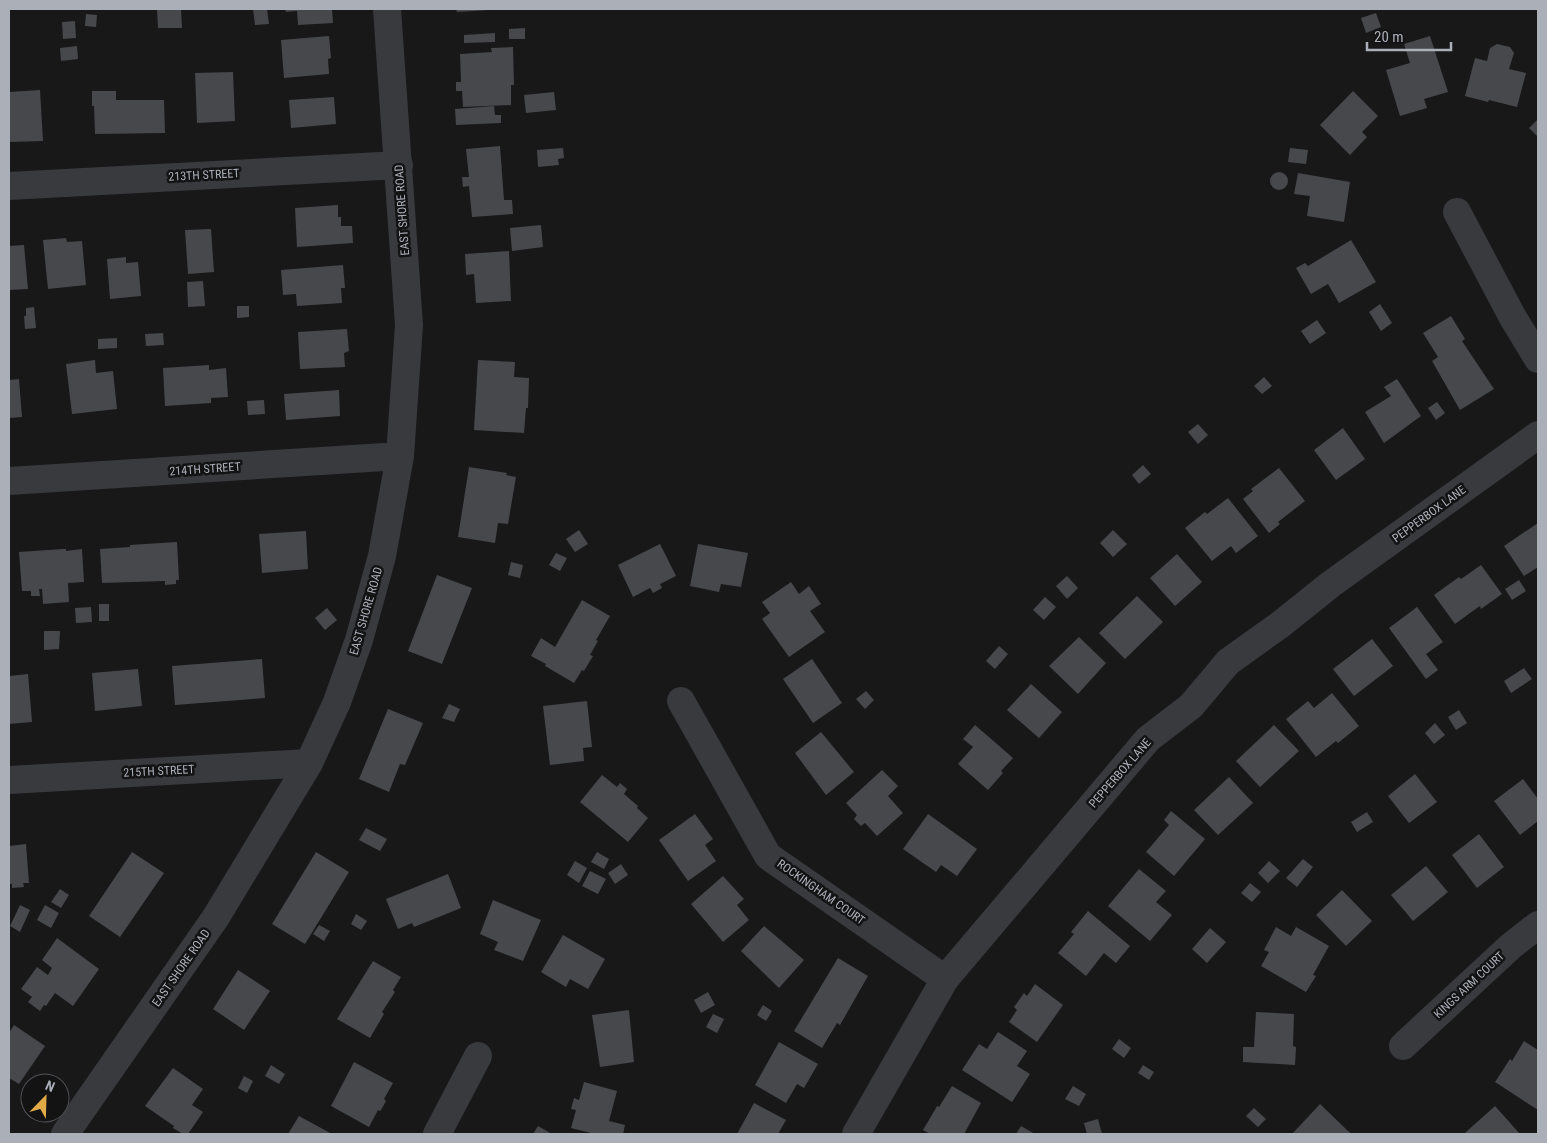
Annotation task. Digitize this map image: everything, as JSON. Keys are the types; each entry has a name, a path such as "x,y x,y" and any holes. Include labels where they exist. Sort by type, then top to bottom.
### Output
{"street":[{"name":"EAST SHORE ROAD","path":"66,1134 216,917 309,763 337,702 359,640 382,556 400,456 409,325 387,9"},
{"name":"213TH STREET","path":"9,186 399,165"},
{"path":"1457,212 1512,316 1538,359"},
{"name":"PEPPERBOX LANE","path":"856,1134 945,979 1148,739 1191,706 1228,662 1281,624 1331,584 1538,436"},
{"name":"214TH STREET","path":"9,482 400,456"},
{"name":"ROCKINGHAM COURT","path":"681,701 768,856 945,979"},
{"name":"215TH STREET","path":"9,780 309,763"},
{"name":"KINGS ARM COURT","path":"1403,1046 1511,946 1538,925"},
{"path":"437,1134 478,1056"}],"building":[{"path":"157,9 181,9 182,28 158,28"},
{"path":"253,9 267,9 269,24 255,25"},
{"path":"285,9 332,9 333,23 298,25 297,11 286,12"},
{"path":"456,9 490,9 490,10 457,12"},
{"path":"1376,13 1381,27 1366,33 1361,18"},
{"path":"86,14 97,15 96,27 85,26"},
{"path":"75,21 76,38 63,39 62,22"},
{"path":"525,28 525,39 509,39 509,29"},
{"path":"495,33 495,42 464,43 464,35"},
{"path":"329,36 331,58 328,59 329,74 284,78 281,40"},
{"path":"1430,36 1448,92 1424,99 1427,108 1400,116 1386,70 1410,63 1404,44"},
{"path":"1497,44 1510,47 1514,53 1509,69 1526,73 1517,107 1465,96 1475,58 1487,61 1490,48"},
{"path":"77,46 78,59 61,61 60,48"},
{"path":"513,47 514,85 511,85 511,105 463,107 462,91 456,91 456,82 461,82 460,54 492,52 491,48"},
{"path":"233,72 235,121 197,123 195,73"},
{"path":"40,90 43,141 10,142 9,92"},
{"path":"92,91 116,91 116,100 164,100 165,133 95,134"},
{"path":"1353,91 1378,116 1362,132 1367,137 1350,155 1320,125"},
{"path":"554,92 556,110 526,113 524,95"},
{"path":"334,97 336,124 291,128 289,100"},
{"path":"494,106 495,115 501,115 501,123 456,125 455,109"},
{"path":"1538,119 1538,137 1529,128"},
{"path":"500,146 504,200 512,200 513,214 472,217 469,186 463,187 462,177 469,177 466,149"},
{"path":"563,148 564,158 558,159 559,165 538,167 537,150"},
{"path":"1290,148 1308,150 1306,164 1288,162"},
{"path":"1279,172 1285,175 1288,181 1285,187 1279,190 1273,187 1270,181 1273,175"},
{"path":"1298,173 1350,182 1344,222 1307,216 1310,196 1294,194"},
{"path":"338,205 338,217 341,217 341,226 352,226 353,243 297,247 295,208"},
{"path":"541,225 543,247 512,251 510,228"},
{"path":"211,229 214,272 188,274 185,230"},
{"path":"66,238 67,242 82,241 86,285 48,289 43,240"},
{"path":"1351,240 1376,282 1339,303 1328,284 1311,294 1296,268 1305,263 1308,266"},
{"path":"24,245 28,289 9,290 9,246"},
{"path":"509,251 511,301 476,303 474,274 466,275 465,254"},
{"path":"126,257 126,263 138,262 141,296 110,299 107,259"},
{"path":"343,265 345,288 341,288 342,303 297,306 296,294 283,295 281,270"},
{"path":"203,281 205,306 188,307 187,282"},
{"path":"1380,304 1392,323 1381,331 1369,312"},
{"path":"237,306 249,306 249,317 237,318"},
{"path":"34,307 36,328 25,329 24,316 26,316 26,308"},
{"path":"1451,316 1465,339 1462,341 1494,389 1460,410 1432,361 1438,357 1423,333"},
{"path":"1317,320 1326,333 1310,344 1301,331"},
{"path":"347,329 349,351 344,353 345,367 300,369 298,332"},
{"path":"163,333 164,345 146,346 145,334"},
{"path":"117,338 117,348 98,349 98,339"},
{"path":"95,360 96,373 113,371 117,409 72,414 66,364"},
{"path":"478,360 515,362 514,377 529,378 528,408 526,408 524,433 474,430"},
{"path":"209,365 209,370 226,368 228,397 211,398 211,403 165,406 163,368"},
{"path":"1264,377 1272,386 1262,394 1254,386"},
{"path":"19,379 22,417 9,418 9,380"},
{"path":"1397,379 1421,416 1384,443 1365,412 1391,396 1384,387"},
{"path":"339,390 340,416 286,420 284,394"},
{"path":"264,400 265,414 248,415 247,401"},
{"path":"1437,402 1445,413 1436,420 1428,408"},
{"path":"1198,424 1208,435 1198,444 1188,432"},
{"path":"1343,428 1365,459 1336,480 1314,450"},
{"path":"1143,465 1151,474 1139,484 1132,475"},
{"path":"469,467 507,473 506,475 516,477 508,524 498,523 495,543 458,537"},
{"path":"1279,468 1305,501 1278,522 1280,524 1269,533 1243,499 1253,491 1251,489"},
{"path":"1228,498 1258,536 1236,553 1231,546 1212,561 1185,528 1205,512 1207,514"},
{"path":"1538,523 1538,567 1524,576 1504,546"},
{"path":"579,530 588,544 575,552 566,539"},
{"path":"1113,530 1127,544 1113,557 1100,543"},
{"path":"306,531 308,569 262,573 259,534"},
{"path":"177,542 179,580 176,580 176,584 165,585 165,581 102,583 100,549"},
{"path":"660,544 676,576 660,584 662,588 653,593 650,588 633,597 618,565"},
{"path":"698,544 748,553 741,587 721,584 719,592 690,586"},
{"path":"66,549 66,551 82,549 84,582 68,583 69,602 43,604 42,589 39,589 40,596 31,596 31,591 22,591 19,552"},
{"path":"556,553 567,558 560,571 549,565"},
{"path":"1177,554 1202,582 1175,606 1150,578"},
{"path":"511,562 523,565 520,578 508,575"},
{"path":"1481,565 1502,594 1481,609 1480,606 1455,624 1434,595 1459,577 1461,579"},
{"path":"437,575 472,588 442,664 408,651"},
{"path":"1067,576 1078,588 1067,599 1056,586"},
{"path":"1519,580 1526,591 1512,600 1505,589"},
{"path":"791,582 799,594 809,586 821,604 810,611 825,632 789,657 762,619 770,613 762,602"},
{"path":"1137,596 1163,622 1125,659 1099,633"},
{"path":"1045,597 1056,607 1044,620 1033,610"},
{"path":"582,600 610,616 596,640 598,641 590,655 593,656 574,683 531,656 541,638 555,647"},
{"path":"99,604 109,604 109,621 99,621"},
{"path":"91,607 92,622 76,623 75,608"},
{"path":"1417,607 1443,642 1426,654 1438,670 1426,679 1389,628"},
{"path":"327,608 337,620 325,630 315,618"},
{"path":"44,631 60,631 59,649 44,650"},
{"path":"1079,637 1106,663 1078,694 1049,666"},
{"path":"1372,639 1393,666 1354,696 1333,669"},
{"path":"999,646 1008,654 995,669 986,661"},
{"path":"262,659 265,698 175,705 172,666"},
{"path":"812,659 842,703 813,723 783,679"},
{"path":"1524,668 1532,679 1511,693 1504,681"},
{"path":"138,669 142,706 95,711 92,673"},
{"path":"28,674 32,722 9,724 9,676"},
{"path":"1031,684 1062,712 1039,738 1007,710"},
{"path":"866,691 874,700 865,709 856,699"},
{"path":"1332,693 1359,726 1338,743 1336,741 1316,757 1286,719 1308,701 1314,708"},
{"path":"587,701 592,747 583,748 584,761 550,765 543,706"},
{"path":"449,704 460,709 454,722 442,718"},
{"path":"388,709 423,723 405,765 400,764 389,792 359,779"},
{"path":"1459,710 1467,723 1456,730 1448,717"},
{"path":"1435,723 1445,735 1434,744 1425,733"},
{"path":"975,725 1013,758 988,790 958,764 973,747 963,739"},
{"path":"1274,725 1299,751 1260,787 1236,761"},
{"path":"821,732 854,772 826,795 795,753"},
{"path":"882,770 898,786 888,796 903,813 877,836 865,823 861,826 854,819 857,815 846,803"},
{"path":"1415,774 1437,802 1409,823 1388,796"},
{"path":"602,775 617,787 620,783 627,789 624,794 648,818 628,842 580,802"},
{"path":"1229,777 1253,803 1218,835 1194,810"},
{"path":"1523,779 1538,799 1538,821 1520,835 1494,801"},
{"path":"1171,811 1205,839 1174,876 1146,852 1169,825 1164,820"},
{"path":"1367,812 1373,822 1357,832 1351,822"},
{"path":"695,814 713,839 705,845 716,861 688,881 659,840"},
{"path":"928,814 977,849 957,876 941,865 936,872 903,849"},
{"path":"366,828 387,839 380,851 359,840"},
{"path":"1479,834 1504,867 1477,888 1452,855"},
{"path":"26,844 29,883 23,883 24,887 12,888 12,884 9,884 9,846"},
{"path":"132,852 164,873 120,937 89,916"},
{"path":"316,852 349,872 305,944 272,924"},
{"path":"597,852 609,859 604,869 591,862"},
{"path":"1303,859 1313,867 1297,887 1286,878"},
{"path":"575,861 587,868 579,883 567,875"},
{"path":"1269,861 1280,871 1268,883 1258,873"},
{"path":"621,864 628,875 615,884 608,873"},
{"path":"1426,866 1448,892 1413,921 1391,895"},
{"path":"1139,869 1166,891 1156,902 1172,915 1150,941 1108,906"},
{"path":"590,871 606,879 598,894 582,886"},
{"path":"448,874 461,908 414,927 412,923 398,929 386,899"},
{"path":"723,876 744,899 737,905 749,920 723,942 691,904"},
{"path":"1250,883 1261,892 1252,902 1241,893"},
{"path":"60,889 69,895 61,908 51,902"},
{"path":"1342,890 1372,921 1346,946 1316,915"},
{"path":"493,900 541,920 523,961 494,950 498,942 480,934"},
{"path":"20,905 30,910 20,932 10,926"},
{"path":"45,905 59,913 51,928 37,920"},
{"path":"1088,911 1130,946 1116,963 1104,953 1086,976 1058,953 1074,934 1071,932"},
{"path":"356,914 367,921 361,930 351,924"},
{"path":"319,925 330,931 324,941 313,934"},
{"path":"764,926 804,960 779,988 741,951"},
{"path":"1276,927 1291,936 1296,927 1329,946 1313,975 1316,976 1306,992 1261,966 1269,952 1264,950"},
{"path":"1210,928 1226,942 1207,963 1192,949"},
{"path":"563,935 605,959 588,989 570,979 566,987 541,972"},
{"path":"57,938 99,969 73,1006 55,993 40,1011 28,1002 32,997 21,989 37,967 48,975 52,968 42,960"},
{"path":"838,958 868,976 840,1025 837,1023 822,1048 794,1031"},
{"path":"373,961 401,977 393,990 395,992 382,1012 384,1014 370,1038 337,1019"},
{"path":"238,970 270,991 244,1030 213,1009"},
{"path":"1035,984 1063,1005 1037,1042 1009,1022 1017,1010 1014,1007 1024,993 1027,996"},
{"path":"708,992 715,1005 701,1013 694,1000"},
{"path":"763,1005 772,1011 766,1021 757,1015"},
{"path":"629,1010 634,1062 600,1067 592,1015"},
{"path":"1256,1012 1294,1014 1293,1046 1296,1047 1295,1065 1243,1062 1243,1047 1254,1047"},
{"path":"713,1014 724,1019 717,1033 706,1027"},
{"path":"14,1025 45,1046 27,1073 20,1073 19,1084 9,1078 9,1033"},
{"path":"998,1032 1027,1051 1017,1066 1030,1074 1012,1102 962,1070 979,1044 987,1049"},
{"path":"1119,1039 1131,1048 1124,1058 1112,1049"},
{"path":"1524,1041 1538,1050 1538,1110 1495,1082 1510,1059 1512,1061"},
{"path":"779,1042 818,1064 804,1088 797,1084 786,1103 755,1085"},
{"path":"354,1062 393,1083 384,1099 386,1101 381,1110 378,1110 369,1127 331,1106"},
{"path":"271,1065 285,1074 279,1084 265,1076"},
{"path":"1143,1065 1154,1072 1149,1080 1138,1073"},
{"path":"173,1068 203,1089 192,1105 203,1112 188,1134 183,1134 173,1128 174,1126 145,1106"},
{"path":"244,1076 253,1081 247,1093 238,1088"},
{"path":"584,1082 617,1091 609,1121 625,1125 623,1134 595,1134 571,1128 576,1110 571,1109 574,1098 579,1100"},
{"path":"952,1086 981,1103 964,1134 930,1134 923,1130 937,1106 939,1107"},
{"path":"1073,1086 1086,1094 1079,1106 1065,1099"},
{"path":"754,1103 786,1120 778,1134 737,1134"},
{"path":"1320,1104 1348,1131 1352,1134 1293,1133"},
{"path":"1495,1106 1520,1134 1464,1134 1466,1132"},
{"path":"1254,1108 1266,1119 1258,1127 1246,1116"},
{"path":"299,1116 332,1134 288,1134"},
{"path":"1098,1119 1102,1134 1087,1134 1084,1123"},
{"path":"538,1126 552,1134 533,1134"},
{"path":"1021,1126 1035,1134 1016,1134"}]}
